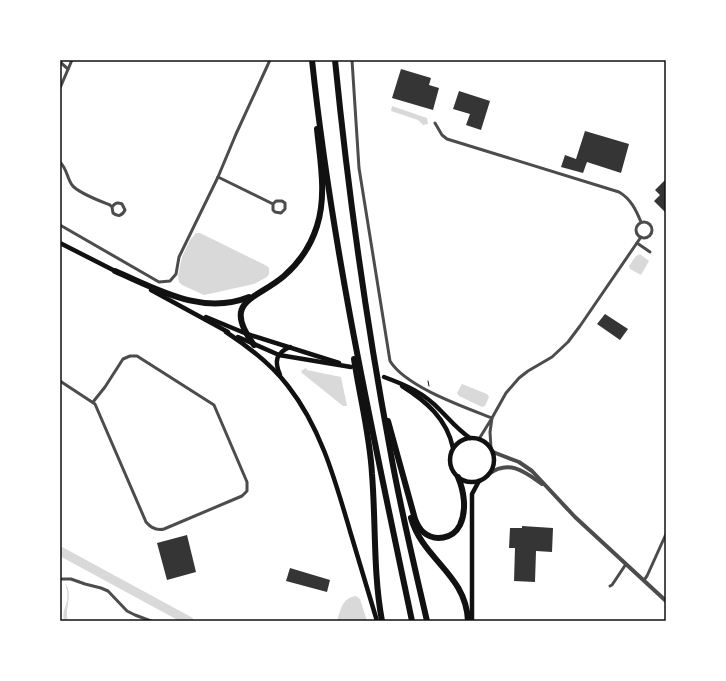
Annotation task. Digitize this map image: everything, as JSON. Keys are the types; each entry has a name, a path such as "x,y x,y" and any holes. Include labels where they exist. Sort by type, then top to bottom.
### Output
{"highway":[{"path":"312,60 349,316 354,361 372,472 375,559 382,621"},
{"path":"335,60 358,256 376,371 390,451 427,621"},
{"path":"254,345 241,322 241,311 245,302 270,286 293,268 307,248 317,225 321,211 322,190 314,71"},
{"path":"115,271 168,294 194,302 210,304 224,303 245,299 258,293"},
{"path":"349,316 412,621"},
{"path":"376,371 413,524 420,540 460,589 466,606 468,621"},
{"path":"395,448 415,519 421,529 430,536 438,538 450,536 460,526 464,510 464,499 462,486 458,477"}],"main road":[{"path":"60,244 115,271 176,303 226,332 254,345 279,355 351,367 247,334 176,303"},
{"path":"226,332 257,354 281,378 303,408 324,448 340,496 377,621"},
{"path":"281,378 277,365 278,358 283,350 290,348"},
{"path":"384,377 402,383 423,394 458,429 470,438"},
{"path":"392,380 420,398 437,414 448,430 453,448 450,460 451,467 458,477 468,482 479,481"},
{"path":"453,448 463,440 470,438 479,439 486,443 492,450 494,464 489,474 479,481 472,494 472,621"}],"street":[{"path":"60,88 72,60"},
{"path":"60,225 159,282 170,281 176,274 179,257 218,177 270,60"},
{"path":"352,60 359,168 390,361 402,375 430,392 492,418"},
{"path":"60,62 68,69"},
{"path":"435,123 442,135 447,139 619,192 625,195 632,203 641,222"},
{"path":"60,162 64,166 71,183 77,189 112,207"},
{"path":"218,177 273,204"},
{"path":"276,201 282,201 285,209 281,213 275,212 273,210 273,204 276,201"},
{"path":"118,202 122,204 125,210 124,214 116,216 113,214 112,207 118,202"},
{"path":"641,222 650,223 653,228 653,231 648,237 641,237 637,234 636,228 641,222"},
{"path":"479,439 506,393 519,378 552,357 568,342 641,237"},
{"path":"637,243 650,252"},
{"path":"60,381 93,402 97,408 146,522 152,528 160,530 164,529 242,496 247,491 247,482 214,405 137,356 130,356 123,360 93,402"},
{"path":"492,418 490,440 492,450 527,467 575,517 666,601"},
{"path":"489,474 504,467 513,467 546,486"},
{"path":"644,580 666,534"},
{"path":"610,586 626,564"},
{"path":"60,579 71,579 108,591 127,611 151,621"}],"path":[{"path":"428,380 430,392"}],"shaded area":[{"path":"392,106 427,118 428,124 423,125 418,120 391,111"},
{"path":"196,233 200,233 267,266 269,268 269,274 267,277 254,284 204,295 182,285 179,282 178,276 182,257 190,240"},
{"path":"640,254 649,261 641,275 630,269 629,266 636,256"},
{"path":"306,368 307,370 341,377 347,406 343,406 302,373 301,371"},
{"path":"462,384 487,394 489,397 485,406 482,407 459,396 457,393"},
{"path":"65,583 69,592 67,612 68,621 64,621 63,618 67,601 67,590"},
{"path":"356,596 360,599 367,621 337,621 341,608 345,602 351,597"}],"building":[{"path":"401,69 431,78 429,85 439,88 433,110 392,98"},
{"path":"459,91 490,101 481,130 466,125 470,114 453,109"},
{"path":"585,131 629,144 621,173 587,162 583,173 561,167 565,155 576,159"},
{"path":"666,179 665,212 654,201 660,195 655,190"},
{"path":"605,314 628,329 620,340 597,324"},
{"path":"522,526 553,528 552,552 536,551 535,582 514,581 515,548 509,548 510,528 522,528"},
{"path":"187,535 196,572 167,580 157,543"},
{"path":"290,568 330,580 327,592 286,581"}],"waterway":[{"path":"60,551 189,621"}]}
